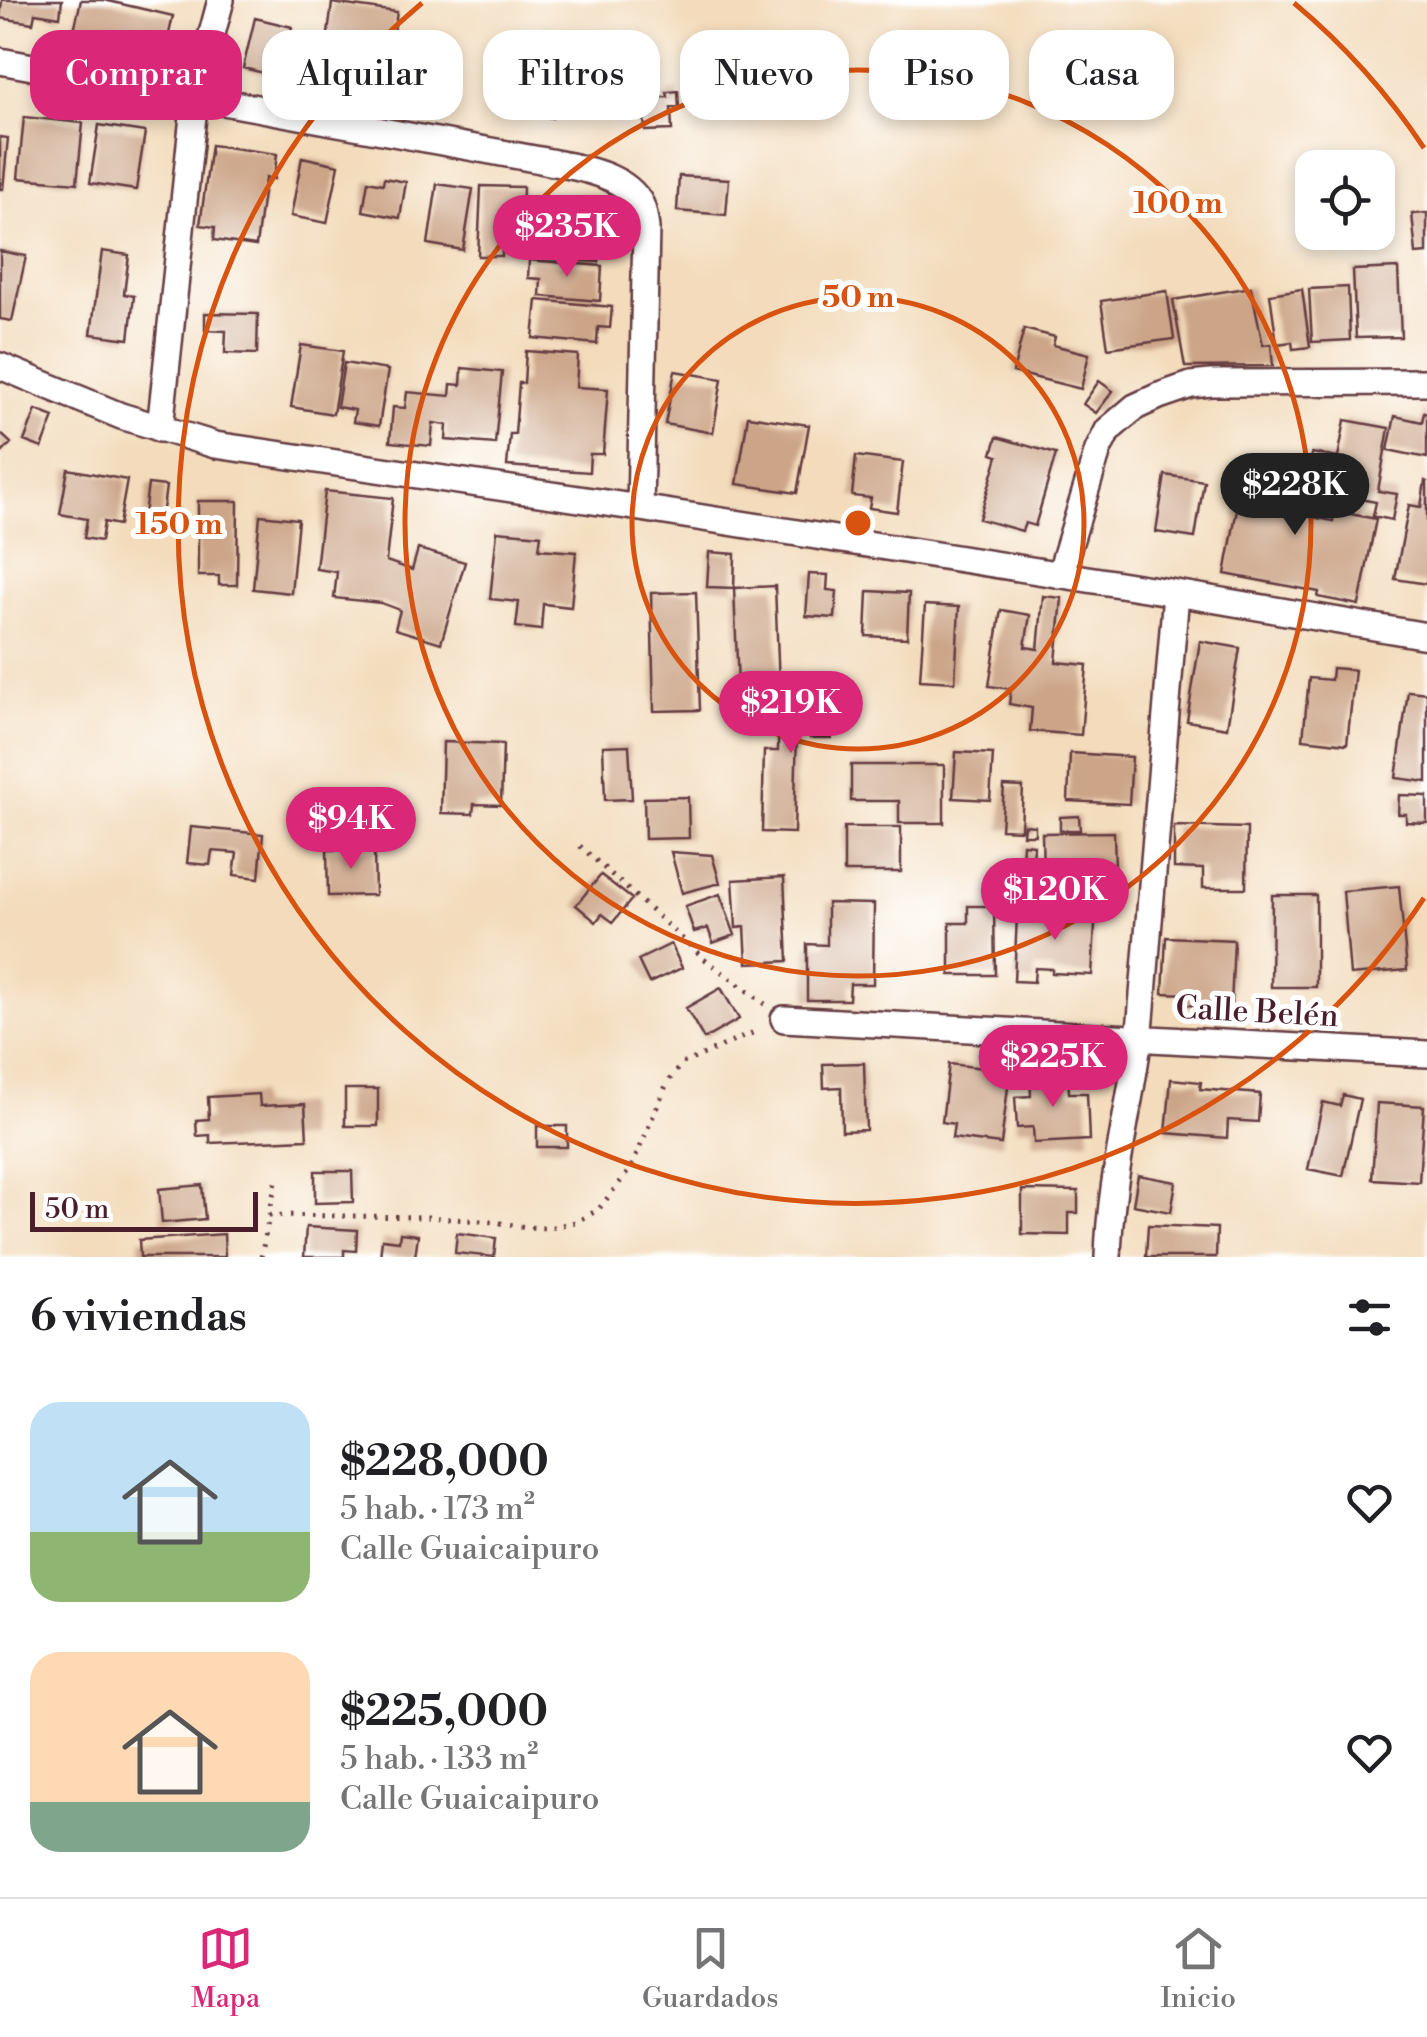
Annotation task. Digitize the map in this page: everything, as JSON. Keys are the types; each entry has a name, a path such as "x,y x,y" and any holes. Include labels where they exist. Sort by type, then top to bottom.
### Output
{"street":[{"path":"213,30 221,0"},
{"path":"0,61 30,67"},
{"path":"242,106 575,168 607,178 632,193 642,206 646,228 640,508"},
{"path":"160,429 193,120"},
{"path":"0,366 120,416 216,445 1060,574 1427,636"},
{"path":"1060,574 1098,450 1108,430 1134,407 1191,385 1211,383 1427,382"},
{"path":"1108,1257 1115,1176 1139,1038 1176,593"},
{"name":"Calle Belén","path":"784,1019 1427,1054"}],"path":[{"path":"269,1215 428,1217 527,1228 575,1222 598,1210 618,1188 643,1142 664,1088 684,1063 784,1019 706,960 580,846"},
{"path":"261,1257 276,1182"}],"building":[{"path":"2,0 62,0 60,17 35,13 33,23 0,18"},
{"path":"81,0 104,0 173,16 170,30 74,30"},
{"path":"332,3 397,12 394,30 329,30"},
{"path":"255,18 292,27 262,30 262,73 243,68"},
{"path":"678,91 679,108 671,108 672,130 645,131 644,120 660,120 660,97 668,97 667,92"},
{"path":"24,117 83,123 77,183 18,178"},
{"path":"99,125 145,132 136,190 90,183"},
{"path":"0,137 8,138 3,189 0,189"},
{"path":"211,145 277,154 274,179 265,178 256,246 214,240 215,227 200,225"},
{"path":"302,157 339,165 327,223 291,216"},
{"path":"679,176 729,179 726,215 677,211"},
{"path":"384,178 406,182 400,218 363,211 368,181 383,184"},
{"path":"437,184 473,189 463,250 428,244"},
{"path":"481,186 523,187 521,252 478,256"},
{"path":"560,206 581,208 580,219 602,220 599,262 529,257 530,240 557,242"},
{"path":"1427,213 1427,253 1416,254 1412,214"},
{"path":"0,251 26,256 12,321 0,319"},
{"path":"102,251 129,255 124,294 134,296 129,339 91,334"},
{"path":"529,260 602,266 600,301 540,296 541,279 528,278"},
{"path":"1398,268 1401,337 1356,338 1353,270"},
{"path":"1251,287 1263,345 1271,344 1273,366 1185,367 1173,300"},
{"path":"1348,287 1350,340 1312,342 1309,289"},
{"path":"1302,289 1310,347 1293,349 1292,342 1277,344 1270,294"},
{"path":"1167,291 1174,339 1108,348 1101,301"},
{"path":"537,300 612,307 610,328 598,327 597,344 533,338"},
{"path":"205,313 258,314 257,354 225,353 226,331 205,330"},
{"path":"1024,329 1055,337 1053,345 1089,354 1081,389 1013,372"},
{"path":"301,345 343,351 333,414 291,407"},
{"path":"526,351 578,355 576,387 608,389 603,454 590,454 589,472 507,466 510,434 515,434 519,383 524,383"},
{"path":"344,363 388,370 379,426 353,422 355,410 337,407"},
{"path":"462,368 502,372 495,444 446,440 447,425 433,423 431,446 390,442 393,407 405,408 407,392 450,396 451,384 461,385"},
{"path":"675,371 722,379 713,433 665,424"},
{"path":"1099,381 1113,391 1096,413 1083,404"},
{"path":"36,410 54,417 42,448 24,441"},
{"path":"1424,412 1427,458 1388,450 1395,416 1422,422"},
{"path":"748,416 809,425 797,493 737,484"},
{"path":"1345,420 1389,428 1378,491 1397,494 1392,520 1373,516 1376,502 1305,489 1312,453 1338,458"},
{"path":"0,433 11,443 0,455"},
{"path":"997,437 1056,454 1035,526 1025,523 1022,531 979,519 998,456 992,454"},
{"path":"856,456 903,462 897,512 869,508 871,498 852,496"},
{"path":"1236,461 1299,473 1291,513 1333,521 1335,511 1376,519 1359,605 1318,597 1319,592 1225,574 1238,503 1228,501"},
{"path":"68,469 127,480 119,525 104,522 101,541 84,538 87,519 60,514"},
{"path":"1165,475 1204,481 1195,538 1156,532"},
{"path":"1425,481 1427,584 1395,579 1409,505 1421,507"},
{"path":"148,484 166,486 162,517 144,515"},
{"path":"325,491 393,498 386,561 412,570 418,549 465,562 441,643 395,629 400,610 381,603 334,598 337,572 316,569"},
{"path":"198,501 238,501 237,585 219,585 219,576 198,576"},
{"path":"260,515 298,519 291,593 253,589"},
{"path":"497,531 541,535 539,549 576,552 571,607 543,604 541,630 516,627 519,602 490,599"},
{"path":"709,552 735,554 734,588 707,587"},
{"path":"809,574 828,575 827,590 837,591 835,618 806,616"},
{"path":"775,586 779,685 738,687 734,588"},
{"path":"868,591 909,593 907,638 866,636"},
{"path":"696,592 700,710 654,711 651,593"},
{"path":"1043,596 1062,598 1056,662 1087,665 1081,735 1030,731 1032,708 1009,704 1011,689 989,686 1001,610 1030,615 1025,647 1038,649"},
{"path":"925,605 959,607 955,682 920,680"},
{"path":"1200,641 1240,648 1227,728 1187,721"},
{"path":"1332,668 1355,670 1347,744 1303,739 1309,678 1331,680"},
{"path":"1408,691 1427,693 1427,782 1396,778"},
{"path":"779,693 832,695 831,738 810,738 810,734 797,733 794,833 762,832 764,751 778,751"},
{"path":"443,742 503,744 501,805 474,804 473,814 441,813"},
{"path":"629,745 632,799 605,800 603,746"},
{"path":"956,752 993,754 990,800 953,798"},
{"path":"1070,753 1132,757 1129,804 1068,801"},
{"path":"851,765 944,765 944,823 899,823 899,801 851,801"},
{"path":"1004,786 1023,787 1021,830 1001,829"},
{"path":"1399,795 1427,796 1427,823 1406,822 1406,814 1398,814"},
{"path":"688,797 689,838 645,839 644,798"},
{"path":"1079,816 1080,830 1060,830 1060,817"},
{"path":"1024,825 1035,826 1035,835 1023,835"},
{"path":"1174,826 1247,828 1246,888 1203,888 1203,869 1174,868"},
{"path":"191,827 263,834 259,878 234,875 237,853 212,851 210,865 187,863"},
{"path":"844,827 901,827 901,872 844,872"},
{"path":"1114,832 1115,870 1043,871 1042,833"},
{"path":"1023,844 1034,845 1033,864 1022,863"},
{"path":"374,849 375,895 328,896 327,850"},
{"path":"671,852 712,855 720,883 682,893"},
{"path":"601,875 632,899 613,922 602,914 596,922 576,905"},
{"path":"784,877 788,961 747,963 745,927 736,928 733,880"},
{"path":"1399,886 1407,970 1350,975 1343,891"},
{"path":"720,894 735,935 713,943 708,928 694,932 685,906"},
{"path":"1272,895 1316,895 1316,987 1271,987"},
{"path":"827,903 874,904 873,984 850,984 849,1000 807,1000 807,944 827,945"},
{"path":"968,906 994,906 995,975 950,975 950,923 968,923"},
{"path":"1048,906 1096,909 1092,975 1035,968 1034,982 1014,981 1017,915 1048,916"},
{"path":"1166,937 1234,940 1231,1007 1187,1005 1188,994 1163,993"},
{"path":"671,944 682,968 649,983 638,960"},
{"path":"721,988 739,1019 704,1039 686,1008"},
{"path":"864,1063 866,1130 842,1131 841,1087 824,1088 823,1064"},
{"path":"949,1064 1010,1071 1001,1144 952,1138 954,1124 942,1122"},
{"path":"1068,1072 1069,1093 1087,1093 1089,1140 1034,1143 1033,1127 1017,1128 1015,1097 1031,1096 1030,1074"},
{"path":"1171,1079 1201,1082 1200,1089 1260,1094 1258,1122 1228,1120 1227,1138 1166,1133"},
{"path":"345,1089 378,1089 378,1126 345,1126"},
{"path":"259,1094 260,1106 305,1104 307,1139 210,1143 210,1135 197,1136 196,1120 209,1119 208,1097"},
{"path":"1343,1095 1360,1099 1343,1176 1308,1169 1323,1102 1340,1106"},
{"path":"1377,1103 1424,1106 1419,1182 1372,1179"},
{"path":"537,1126 567,1126 567,1147 537,1147"},
{"path":"315,1171 352,1171 353,1202 315,1203"},
{"path":"1138,1175 1176,1182 1171,1212 1133,1205"},
{"path":"202,1185 205,1219 162,1223 159,1189"},
{"path":"1022,1190 1078,1191 1078,1213 1069,1213 1069,1235 1022,1234"},
{"path":"1148,1225 1217,1228 1216,1257 1146,1257"},
{"path":"306,1227 357,1230 356,1251 344,1250 344,1257 304,1257"},
{"path":"400,1233 418,1235 415,1257 380,1257 382,1239 399,1241"},
{"path":"457,1233 496,1238 494,1257 455,1253"},
{"path":"224,1234 225,1257 140,1257 139,1240"}]}
